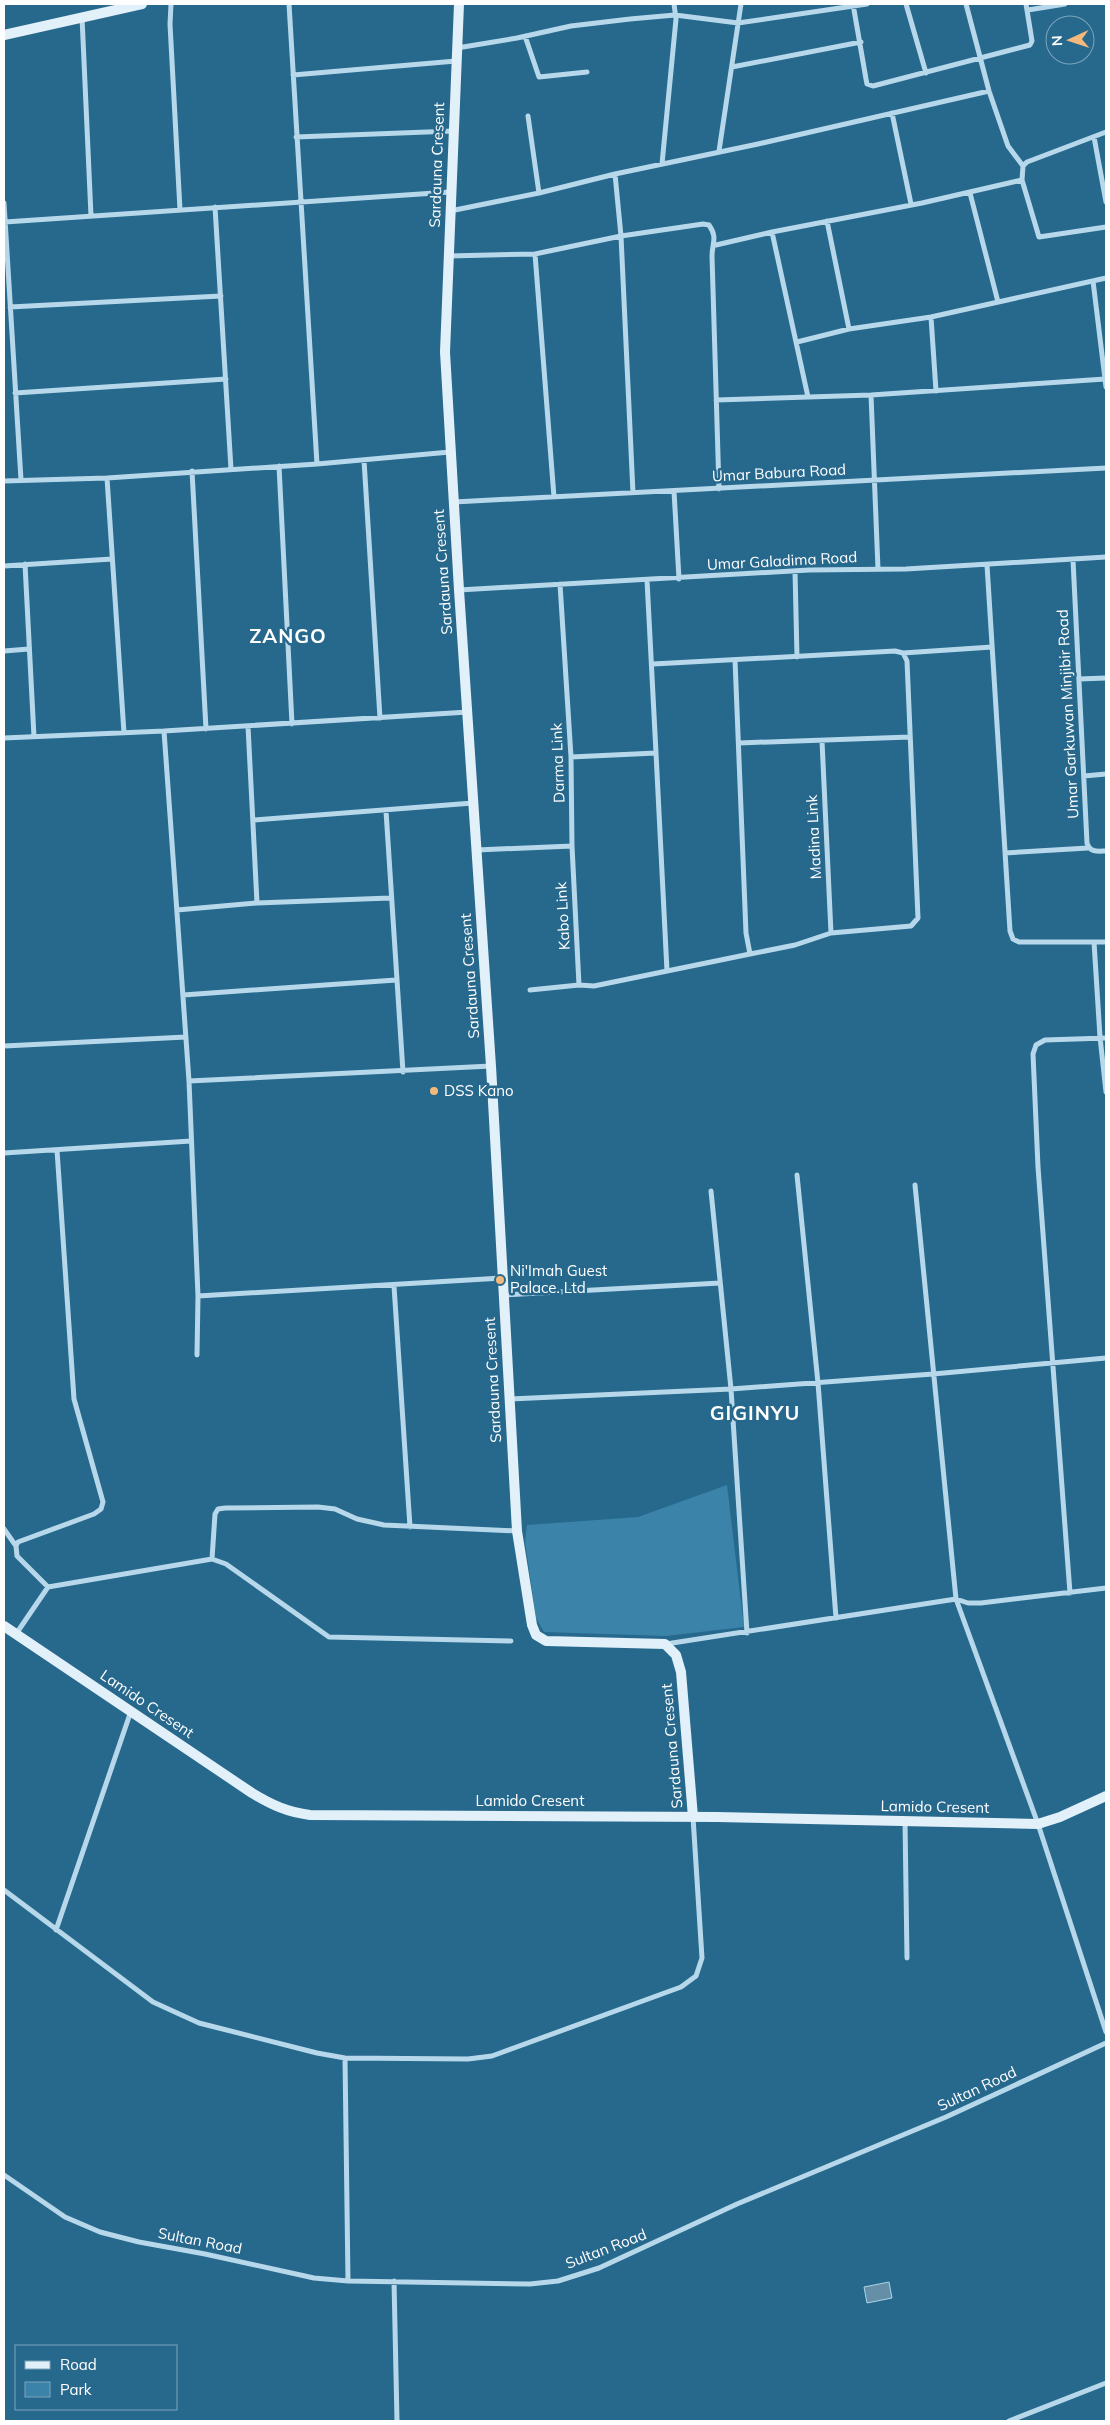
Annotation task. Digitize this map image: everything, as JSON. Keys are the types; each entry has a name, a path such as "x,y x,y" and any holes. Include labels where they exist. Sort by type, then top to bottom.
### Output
{"street":[{"path":"4,35 142,4"},
{"path":"171,4 170,24 180,210"},
{"path":"288,4 316,464"},
{"name":"Sardauna Cresent","path":"459,4 445,352 491,1066 517,1531 532,1625 536,1635 546,1641 665,1644 676,1655 681,1672 693,1817"},
{"path":"662,164 675,15 674,4"},
{"path":"719,151 741,4"},
{"path":"457,48 571,26 675,15 738,23 868,4"},
{"path":"906,4 926,73"},
{"path":"966,4 989,91 1008,146 1023,166 1022,180 1039,237 1106,227"},
{"path":"853,5 866,79 869,86 982,59 1032,43 1027,7 1065,4"},
{"path":"82,17 91,216"},
{"path":"525,36 539,77 587,72"},
{"path":"732,67 861,42"},
{"path":"293,74 456,62"},
{"path":"450,211 539,194 615,174 989,91"},
{"path":"892,114 912,204"},
{"path":"528,116 539,194"},
{"path":"296,137 453,131"},
{"path":"1023,166 1027,162 1106,132"},
{"path":"1094,136 1106,202"},
{"path":"615,174 633,493"},
{"path":"716,245 772,232 970,193 1022,180"},
{"path":"5,222 450,192"},
{"path":"970,193 998,302"},
{"path":"4,203 6,263 21,480"},
{"path":"215,207 231,469"},
{"path":"827,221 849,329"},
{"path":"448,256 535,254 620,236 703,224 708,225 712,230 716,245 712,256 719,489"},
{"path":"772,232 808,397"},
{"path":"535,254 554,497"},
{"path":"797,342 849,329 931,317 1106,278"},
{"path":"1093,281 1106,387"},
{"path":"10,307 221,296"},
{"path":"931,317 936,391"},
{"path":"15,393 226,379"},
{"path":"716,400 871,395 1105,379"},
{"path":"871,395 878,569"},
{"path":"4,481 107,478 316,464 450,452"},
{"path":"364,460 380,718"},
{"path":"279,466 292,724"},
{"name":"Umar Babura Road","path":"454,502 1106,468"},
{"path":"192,471 206,729"},
{"path":"107,478 124,733"},
{"path":"674,491 678,578"},
{"name":"Umar Galadima Road","path":"459,590 796,571 987,565 1106,557"},
{"path":"4,566 112,559"},
{"name":"Umar Garkuwan Minjibir Road","path":"1073,560 1088,848"},
{"path":"25,564 34,737"},
{"path":"987,565 1010,931 1013,939 1019,942 1106,942"},
{"path":"796,571 797,657"},
{"path":"647,580 653,664 667,971"},
{"name":"Darma Link","path":"560,584 571,758 572,846"},
{"path":"653,664 896,651 903,653 992,647"},
{"path":"4,651 29,649"},
{"path":"530,990 580,985 594,986 795,945 831,933 911,926 918,918 907,661 903,653"},
{"path":"735,660 746,933 750,954"},
{"path":"1079,679 1106,678"},
{"path":"4,738 164,732 468,712"},
{"path":"248,726 257,903"},
{"path":"164,732 189,1081 198,1296 197,1355"},
{"path":"739,743 910,737"},
{"name":"Madina Link","path":"822,741 831,933"},
{"path":"571,758 656,754"},
{"path":"1084,776 1106,774"},
{"path":"254,820 474,803"},
{"path":"386,811 390,898 403,1072"},
{"path":"477,850 572,846"},
{"name":"Kabo Link","path":"572,846 580,985"},
{"path":"1005,853 1088,848 1094,852 1106,851"},
{"path":"177,910 257,903 390,898"},
{"path":"1094,942 1100,1037 1106,1092"},
{"path":"183,995 396,980"},
{"path":"4,1046 186,1037"},
{"path":"1070,1593 1038,1167 1033,1054 1036,1045 1045,1040 1106,1038"},
{"path":"189,1081 403,1072 491,1066"},
{"path":"4,1153 192,1141"},
{"path":"16,1546 18,1542 94,1514 102,1509 104,1502 74,1399 57,1150"},
{"path":"797,1175 818,1383 836,1618"},
{"path":"915,1185 956,1599 1038,1824 1106,2032"},
{"path":"711,1191 731,1389 747,1633"},
{"path":"198,1296 394,1286 502,1278"},
{"path":"503,1296 720,1283"},
{"path":"394,1286 410,1527"},
{"path":"509,1399 731,1389 933,1374 1052,1361 1106,1358"},
{"path":"212,1559 215,1514 218,1509 318,1507 335,1509 357,1519 384,1525 517,1531"},
{"path":"4,1529 16,1546 17,1556 48,1587"},
{"path":"16,1634 48,1587 212,1559 226,1564 330,1637 511,1641"},
{"path":"665,1644 747,1633 956,1599 968,1603 981,1603 1106,1588"},
{"name":"Lamido Cresent","path":"4,1626 252,1793 287,1812 310,1815 693,1817 1038,1824 1106,1796"},
{"path":"56,1930 131,1711"},
{"path":"4,1890 153,2002 174,2013 199,2022 317,2053 346,2058 468,2059 492,2056 682,1987 696,1976 702,1958 693,1817"},
{"path":"905,1821 907,1958"},
{"name":"Sultan Road","path":"4,2175 64,2217 100,2232 139,2242 205,2254 314,2278 348,2281 530,2284 558,2281 599,2268 737,2204 946,2117 1106,2043"},
{"path":"346,2058 348,2281"},
{"path":"394,2281 397,2421"},
{"path":"1009,2421 1106,2383"}],"green space":[{"path":"727,1485 744,1627 666,1636 544,1632 536,1618 525,1542 527,1525 638,1517"}],"shaded area":[{"path":"889,2282 892,2298 867,2303 864,2287"}],"place":[{"name":"DSS Kano","path":"434,1091"},
{"name":"Ni'Imah Guest Palace. Ltd","path":"500,1280"}],"district":[{"name":"ZANGO","path":"288,636"},
{"name":"GIGINYU","path":"755,1413"}]}
